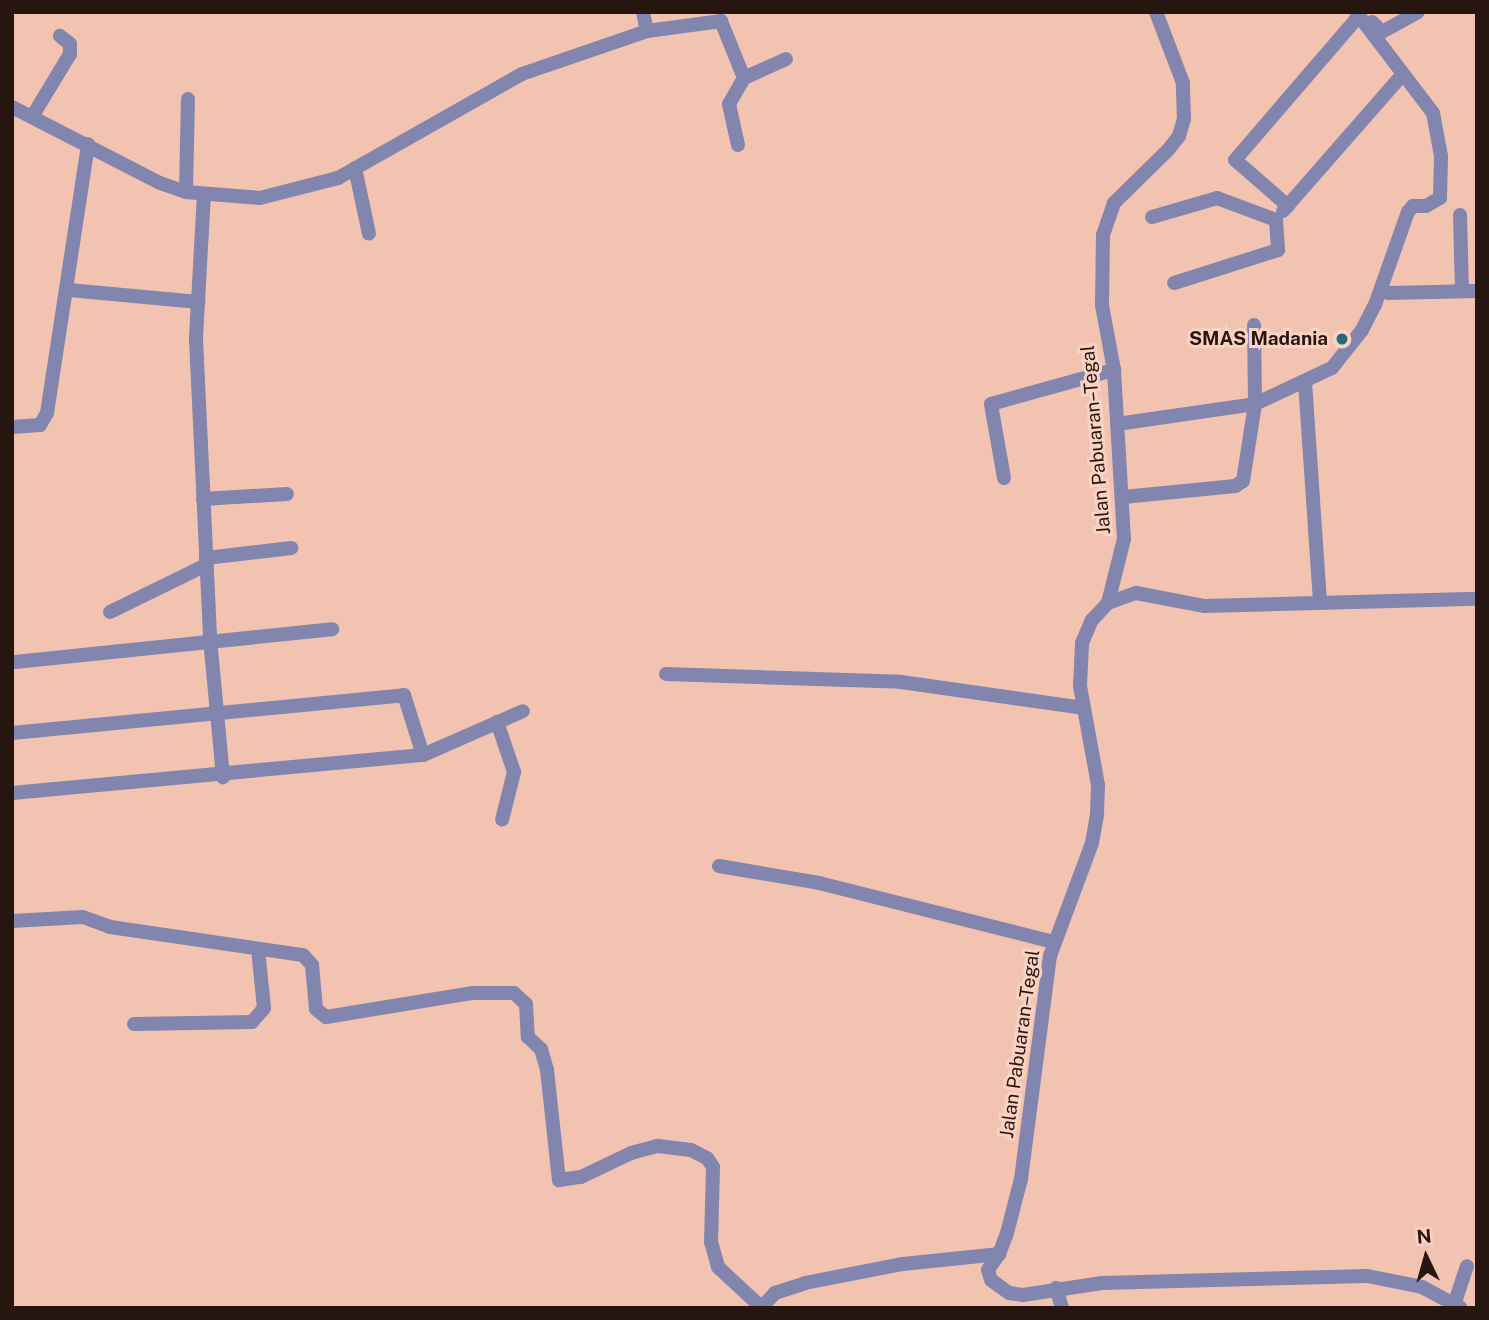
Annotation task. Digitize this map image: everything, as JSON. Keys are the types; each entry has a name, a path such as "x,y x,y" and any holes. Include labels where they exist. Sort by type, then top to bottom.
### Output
{"street":[{"path":"643,12 647,31"},
{"name":"Jalan Pabuaran–Tegal","path":"1056,1288 1023,1295 998,1288 988,1270 999,1254 1021,1179 1054,942 1092,843 1097,814 1098,785 1083,708 1082,643 1092,620 1108,603 1124,539 1124,497 1114,370 1101,294 1106,215 1179,136 1184,119 1182,83 1156,12"},
{"path":"1360,13 1382,33 1418,12"},
{"path":"1117,424 1255,404 1332,368 1363,330 1390,270 1408,212 1413,206 1426,206 1440,198 1441,156 1433,113 1360,13"},
{"path":"1288,206 1235,160 1360,13"},
{"path":"12,107 88,144 134,172 186,192 260,198 316,185 355,168 522,74 647,31 721,21 744,78"},
{"path":"32,117 70,54 70,44 60,36"},
{"path":"738,145 729,104 744,78 786,59"},
{"path":"1174,283 1278,250 1276,220 1403,74"},
{"path":"186,192 188,99"},
{"path":"12,427 40,425 47,413 69,290 88,144"},
{"path":"355,168 369,234"},
{"path":"204,194 198,302 203,499 210,639 223,777"},
{"path":"1152,216 1217,198 1276,220"},
{"path":"1460,215 1462,291"},
{"path":"69,290 198,302"},
{"path":"1388,293 1477,291"},
{"path":"1124,497 1235,486 1243,481 1255,404 1254,325"},
{"path":"1004,478 991,404 1114,370"},
{"path":"1305,382 1320,602"},
{"path":"203,499 287,494"},
{"path":"110,612 206,561 291,548"},
{"path":"1108,603 1136,593 1204,606 1477,599"},
{"path":"15,662 332,628"},
{"path":"666,674 901,682 1083,708"},
{"path":"12,733 404,695 423,755"},
{"path":"12,793 223,777 423,755 523,711"},
{"path":"497,722 514,772 502,820"},
{"path":"719,866 818,883 1054,942"},
{"path":"12,921 83,917 110,927 309,959 316,1009 326,1017 473,993 514,993 526,1004 528,1037 541,1049 547,1070 559,1180 575,1179 631,1153 658,1146 691,1150 707,1158 713,1167 711,1242 718,1267 761,1308 775,1293 805,1283 903,1264 999,1254"},
{"path":"134,1024 252,1022 264,1008 258,949"},
{"path":"1062,1308 1056,1288 1102,1283 1367,1276 1422,1287 1455,1306 1467,1266"}],"place":[{"name":"SMAS Madania","path":"1342,339"}]}
